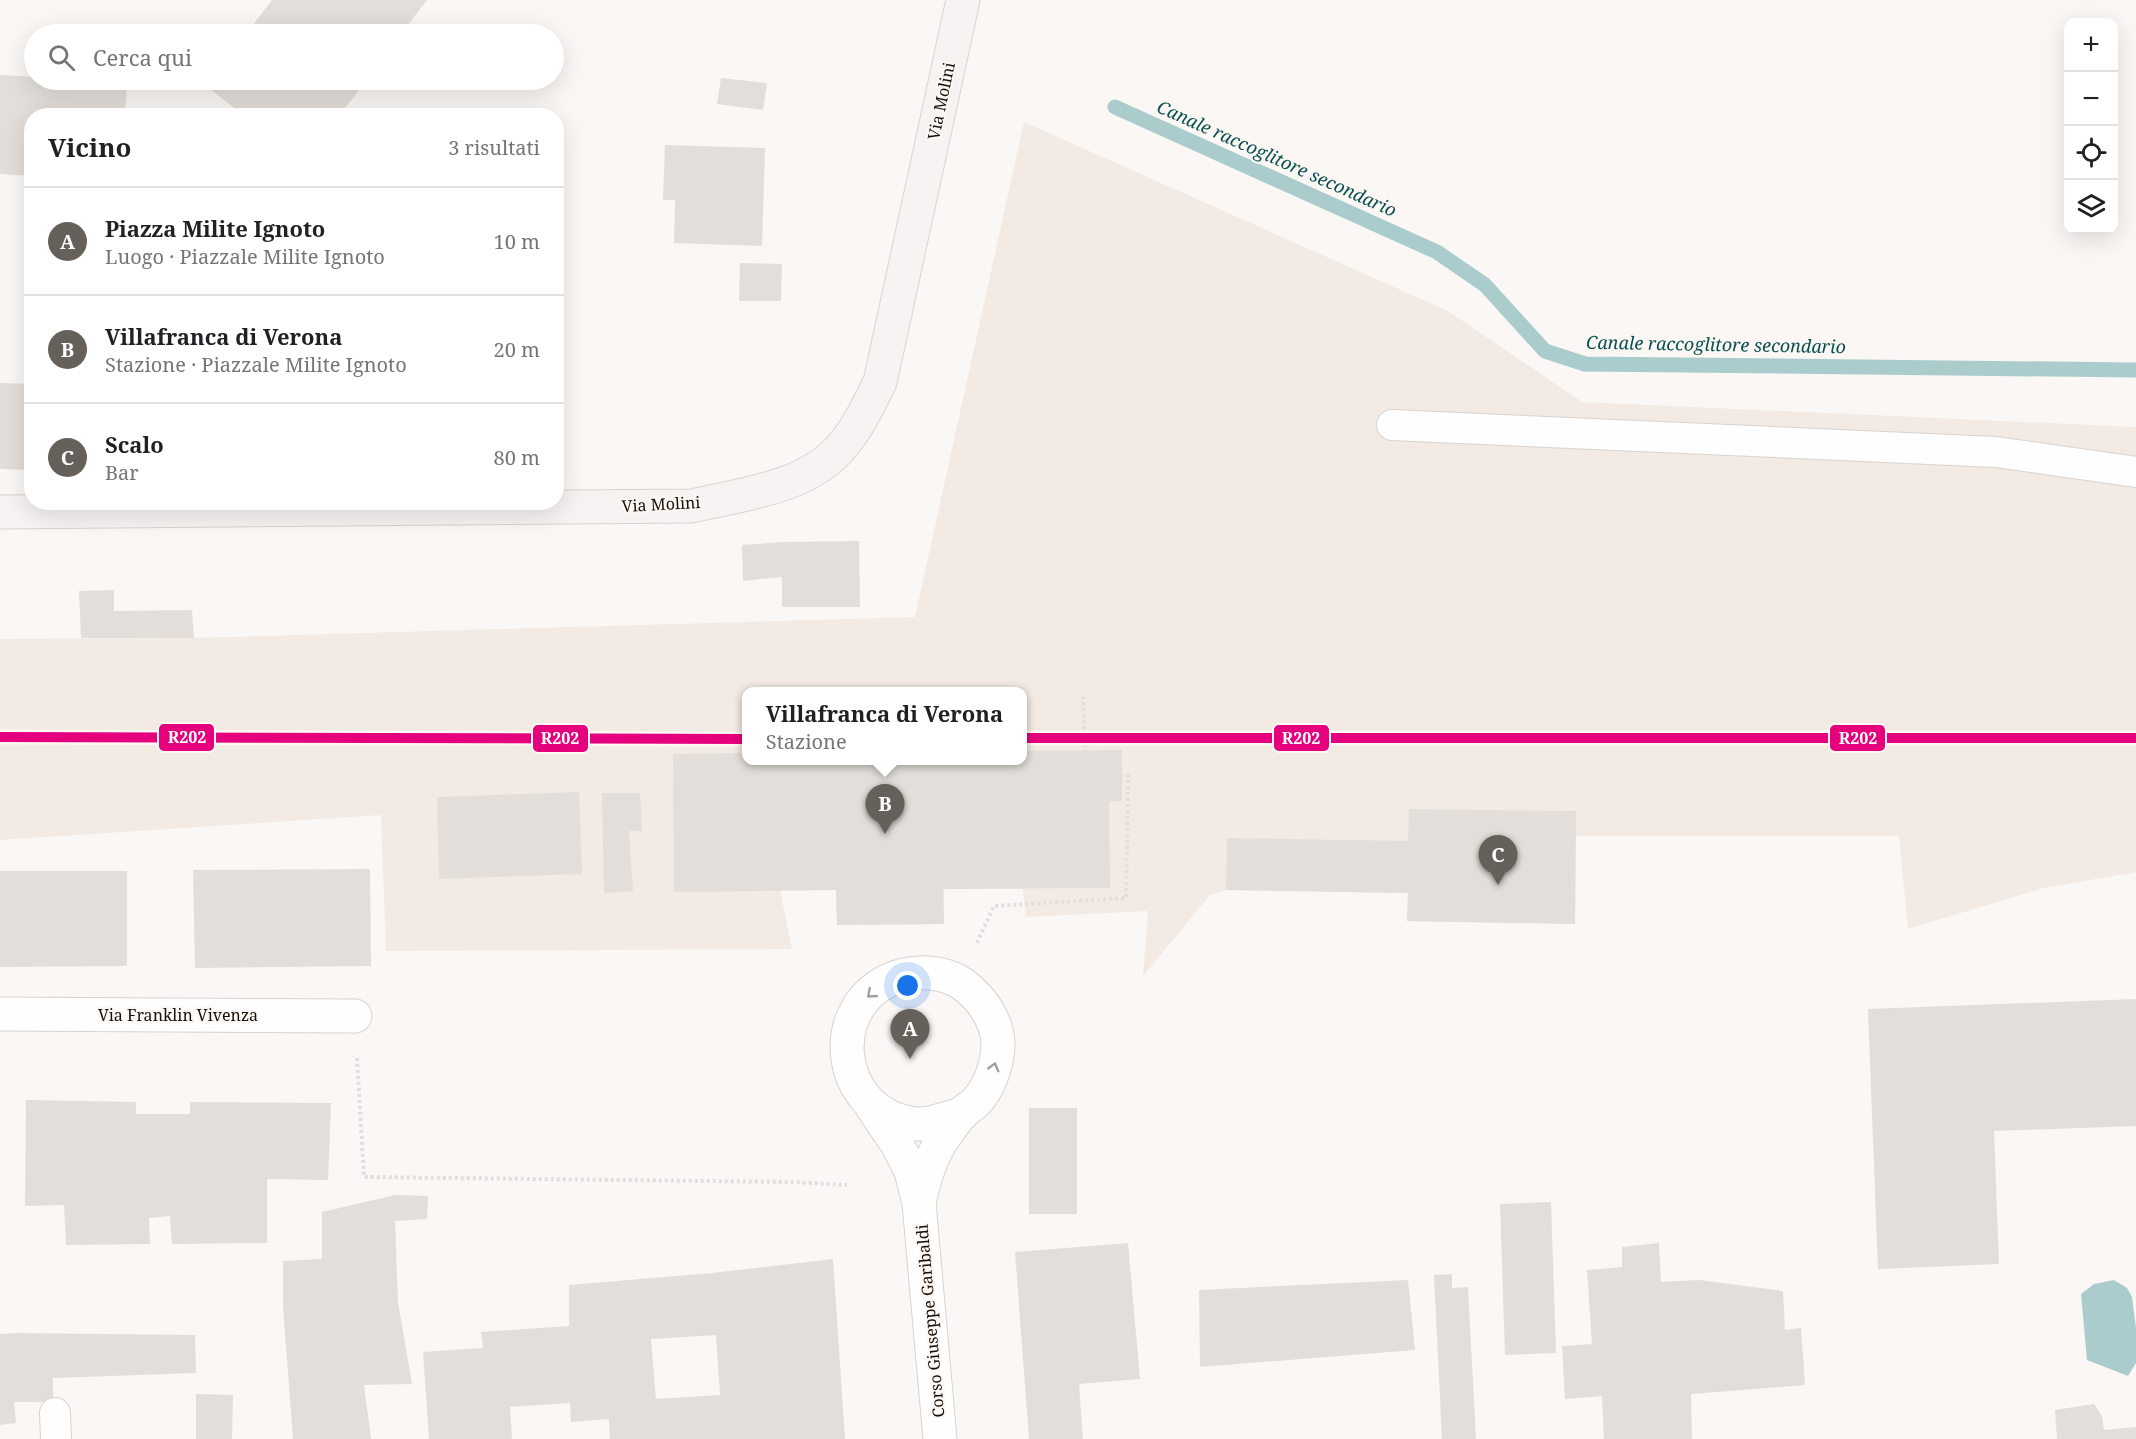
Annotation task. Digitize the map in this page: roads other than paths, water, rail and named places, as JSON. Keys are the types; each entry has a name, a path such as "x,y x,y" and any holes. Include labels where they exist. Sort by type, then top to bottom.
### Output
{"main road":[{"name":"Via Molini","path":"564,507 692,506 766,489 811,473 842,447 862,420 880,382 963,0"},
{"name":"Via Molini","path":"0,512 231,510"}],"street":[{"path":"916,972 943,975 960,982 980,1000 991,1017 998,1042 995,1070 977,1101 962,1114 940,1143 928,1167 919,1203 911,1171 902,1153 854,1082 846,1051 848,1027 860,1004 869,994 891,979 916,972"},
{"name":"Via Franklin Vivenza","path":"0,1014 355,1016"},
{"path":"869,1103 894,1119 920,1124 962,1114"},
{"name":"Corso Giuseppe Garibaldi","path":"919,1203 940,1439"}],"lane":[{"path":"1392,426 1996,452 2136,472"}],"water":[{"path":"2114,1280 2127,1288 2132,1297 2136,1328 2136,1363 2128,1376 2087,1360 2081,1294 2094,1284"}],"waterway":[{"name":"Canale raccoglitore secondario","path":"1115,107 1437,252 1485,285 1545,351 1585,364 2136,370"}],"place":[{"name":"Villafranca di Verona","path":"885,834"},
{"name":"Scalo","path":"1498,885"},
{"name":"Piazza Milite Ignoto","path":"910,1059"}]}
